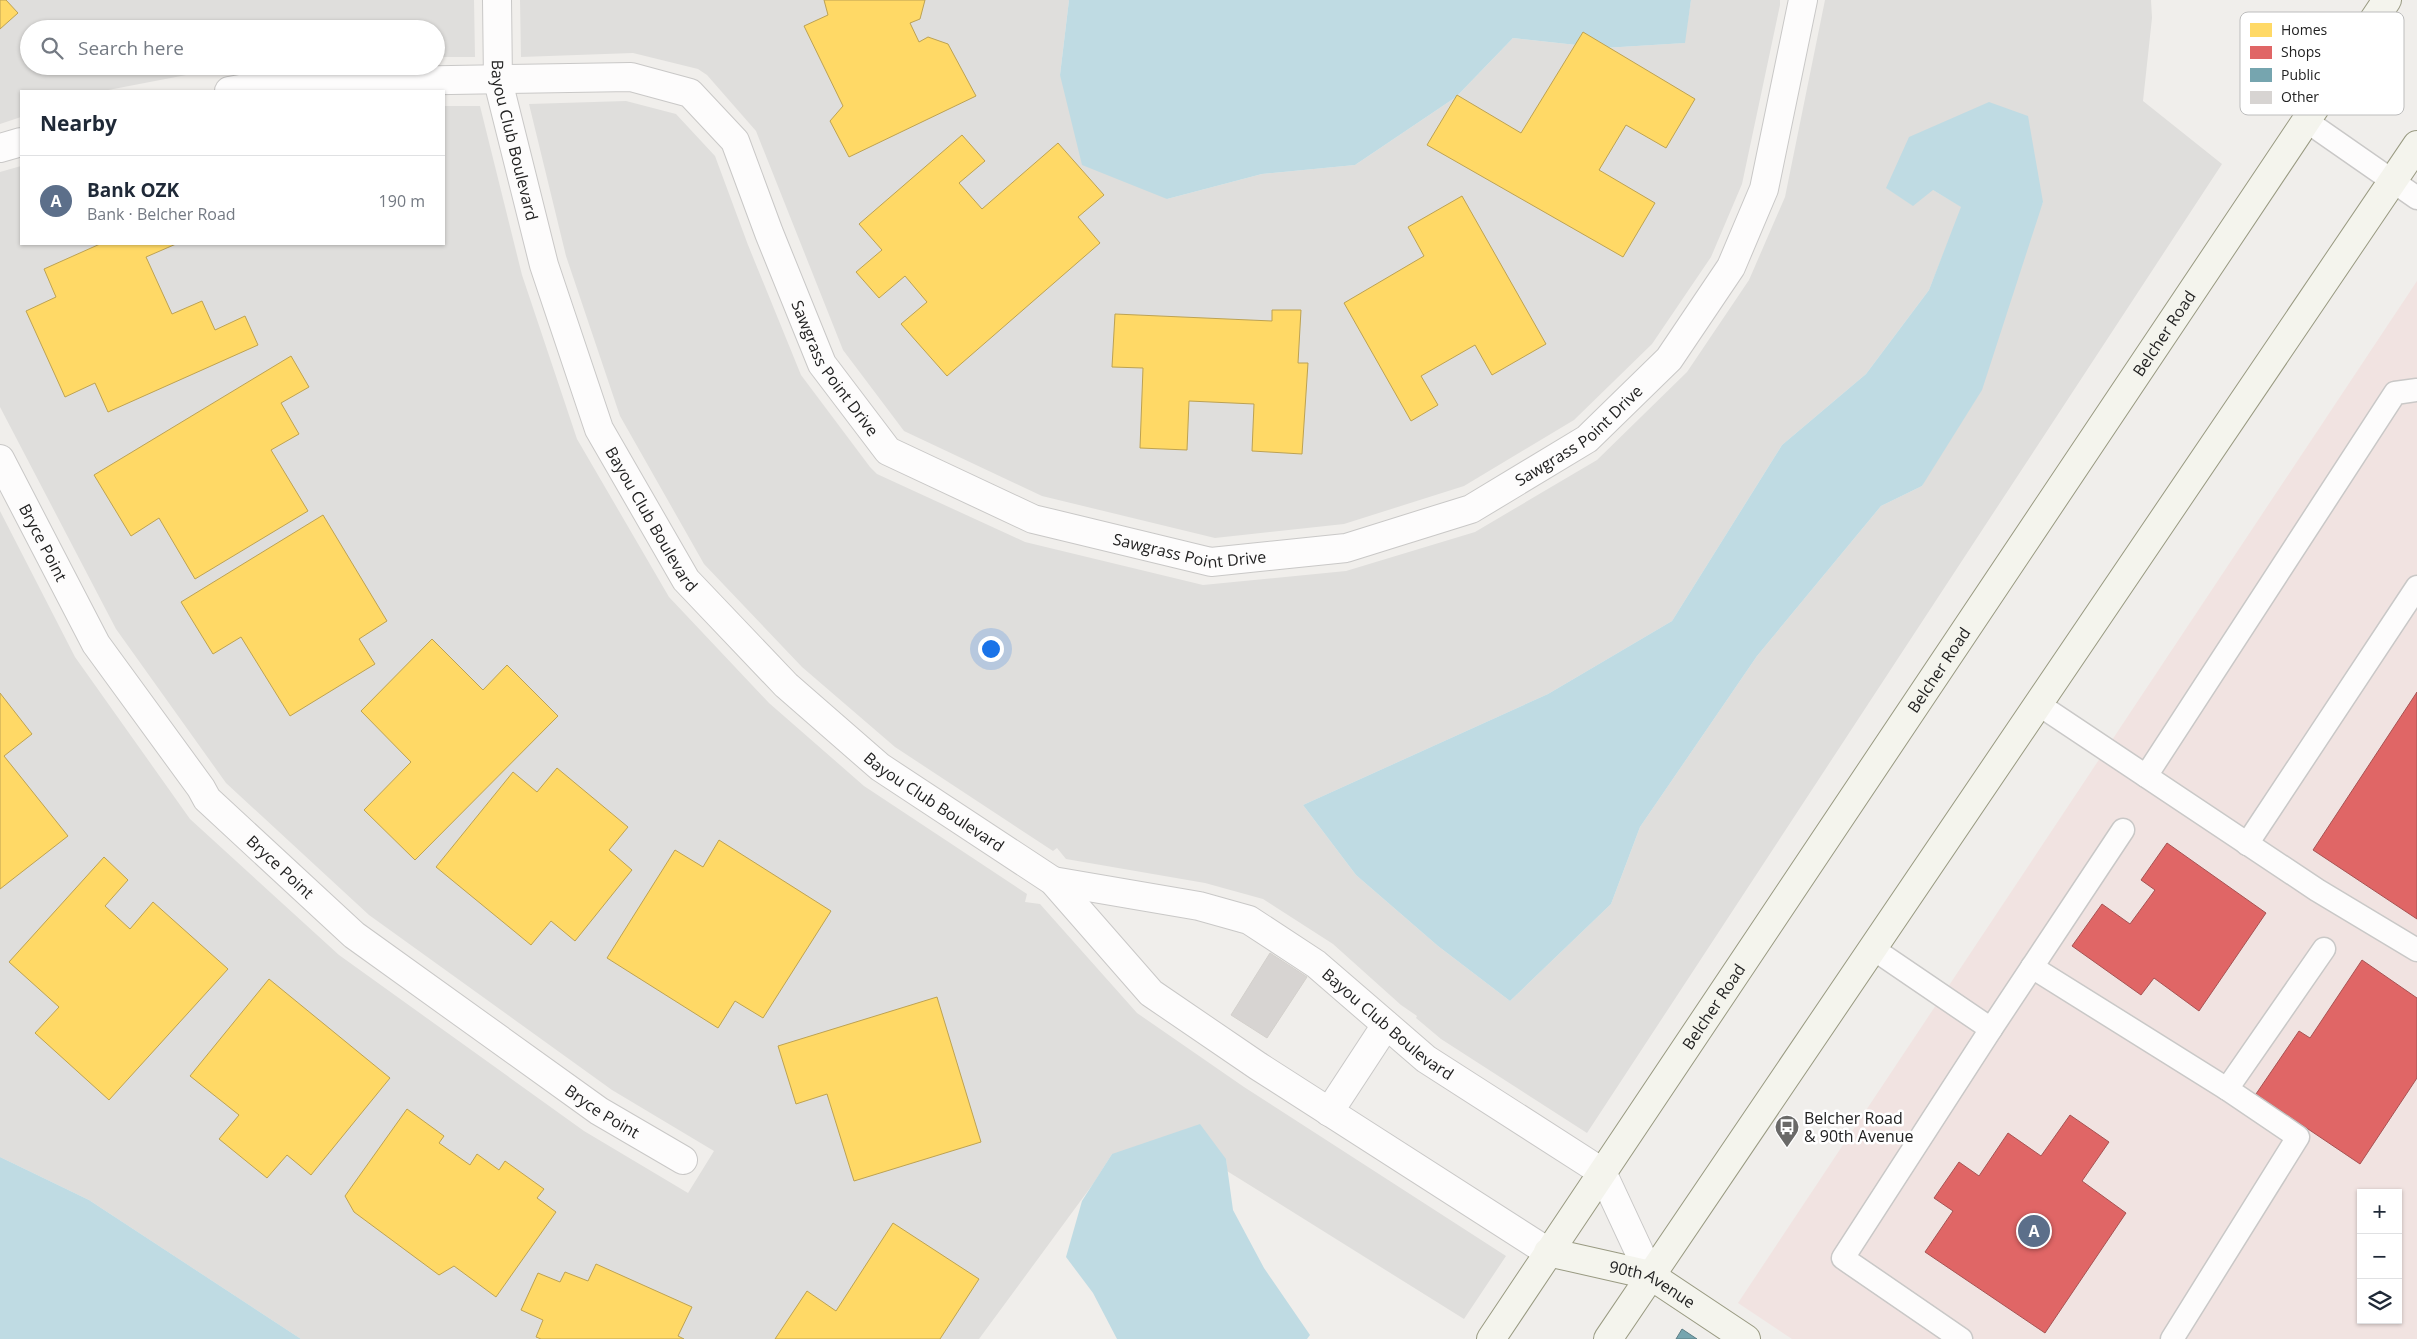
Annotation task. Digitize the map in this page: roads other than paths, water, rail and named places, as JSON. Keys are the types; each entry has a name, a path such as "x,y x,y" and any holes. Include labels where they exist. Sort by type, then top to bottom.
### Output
{"main road":[{"name":"Belcher Road","path":"2379,12 2387,0"},
{"name":"Belcher Road","path":"1491,1339 2309,115"},
{"path":"1608,1339 2417,145"},
{"name":"90th Avenue","path":"1548,1252 1650,1275 1746,1339"}],"street":[{"name":"Bayou Club Boulevard","path":"497,0 498,81 544,265 599,429 686,580 786,685 880,767 1053,881 1151,992 1258,1066 1548,1252"},
{"name":"Sawgrass Point Drive","path":"235,90 274,83 498,81 631,77 690,92 735,141 769,233 822,364 888,451 1033,519 1211,562 1346,548 1471,509 1587,439 1669,359 1731,267 1764,190 1802,0"},
{"path":"0,148 20,142"},
{"name":"Bryce Point","path":"0,459 96,644 201,788 207,800 354,935 599,1111 683,1160"},
{"name":"Bayou Club Boulevard","path":"1053,881 1199,906 1249,920 1316,964 1426,1060 1602,1172"},
{"path":"1330,1112 1386,1025"},
{"path":"1602,1172 1650,1275"}],"lane":[{"path":"2306,120 2417,198"},
{"path":"2146,776 2395,393 2417,390"},
{"path":"2247,844 2417,587"},
{"path":"2038,704 2317,890 2417,950"},
{"path":"1961,1339 1843,1258 2032,967 2124,830"},
{"path":"1872,948 1992,1029"},
{"path":"2227,1089 2324,949"},
{"path":"2032,967 2227,1089 2298,1137 2172,1339"}],"water":[{"path":"1069,0 1691,0 1685,43 1604,48 1513,38 1456,97 1355,165 1262,174 1167,199 1082,165 1060,75"},
{"path":"1989,102 2028,116 2043,202 1982,390 1922,486 1881,506 1757,656 1640,827 1611,904 1510,1001 1438,946 1356,875 1303,805 1548,694 1672,621 1782,445 1866,374 1929,290 1961,207 1933,190 1913,206 1886,188 1909,137"},
{"path":"1200,1124 1226,1159 1233,1210 1264,1268 1310,1335 1307,1339 1117,1339 1093,1293 1066,1257 1082,1201 1112,1154"},
{"path":"0,1157 89,1200 301,1339 0,1339"}],"place":[{"name":"Belcher Road & 90th Avenue","path":"1787,1148"},
{"name":"Bank OZK","path":"2034,1231"}]}
